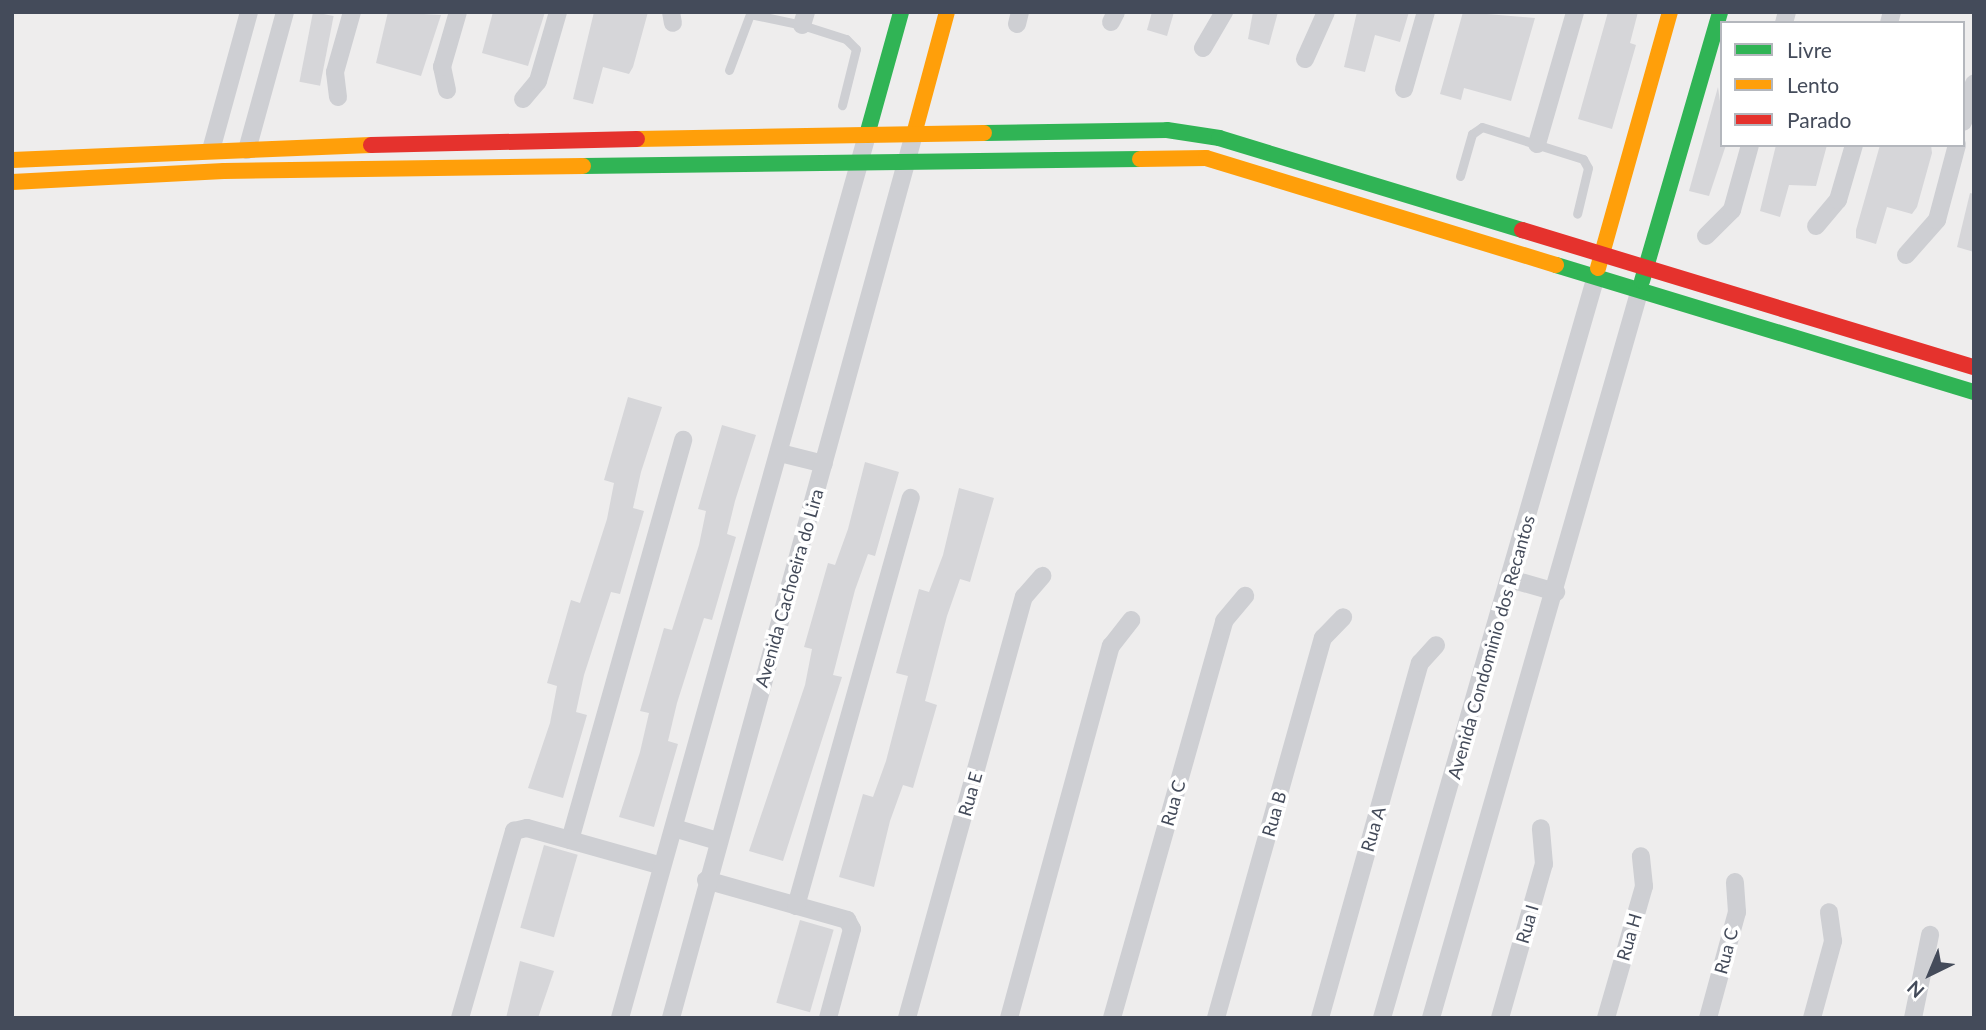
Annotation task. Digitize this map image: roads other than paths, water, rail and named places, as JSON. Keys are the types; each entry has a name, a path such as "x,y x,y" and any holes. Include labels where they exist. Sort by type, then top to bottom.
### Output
{"street":[{"path":"211,150 249,12"},
{"path":"247,150 285,12"},
{"path":"338,97 335,72 352,12"},
{"path":"447,90 442,67 458,12"},
{"path":"523,99 538,81 558,12"},
{"path":"620,1018 780,453 901,12"},
{"path":"914,134 947,12"},
{"path":"1203,48 1224,12"},
{"path":"1305,59 1326,12"},
{"path":"1404,89 1426,12"},
{"path":"1537,144 1575,12"},
{"path":"1596,275 1670,12"},
{"path":"1431,1018 1556,592 1720,12"},
{"path":"1965,115 1974,84"},
{"path":"12,160 211,150 1167,130 1219,138 1974,367"},
{"name":"Avenida Cachoeira do Lira","path":"671,1018 706,880 914,134"},
{"path":"1706,236 1732,210 1749,147"},
{"path":"1816,226 1839,200 1853,147"},
{"path":"1906,255 1937,220 1956,147"},
{"path":"12,182 907,158 1206,158 1974,392"},
{"name":"Avenida Condominio dos Recantos","path":"1382,1018 1596,275"},
{"path":"570,840 683,440"},
{"path":"780,453 824,464"},
{"path":"796,905 911,498"},
{"name":"Rua E","path":"907,1018 1024,597 1042,576"},
{"path":"1510,579 1556,592"},
{"name":"Rua C","path":"1112,1018 1224,621 1245,596"},
{"name":"Rua B","path":"1216,1018 1323,638 1343,617"},
{"path":"1009,1018 1111,646 1131,620"},
{"name":"Rua A","path":"1320,1018 1420,663 1436,645"},
{"path":"460,1018 510,836 520,827 662,866"},
{"path":"674,828 718,841"},
{"name":"Rua I","path":"1500,1018 1544,864 1541,828"},
{"name":"Rua H","path":"1606,1018 1644,887 1641,856"},
{"path":"706,880 848,920 852,929 828,1018"},
{"name":"Rua C","path":"1708,1018 1737,912 1735,882"},
{"path":"1812,1018 1833,941 1829,912"},
{"path":"1913,1018 1930,935"}],"lane":[{"path":"729,70 750,14 804,19 846,39 856,49 842,105"},
{"path":"1460,176 1475,129 1537,144 1587,163 1577,214"}]}
